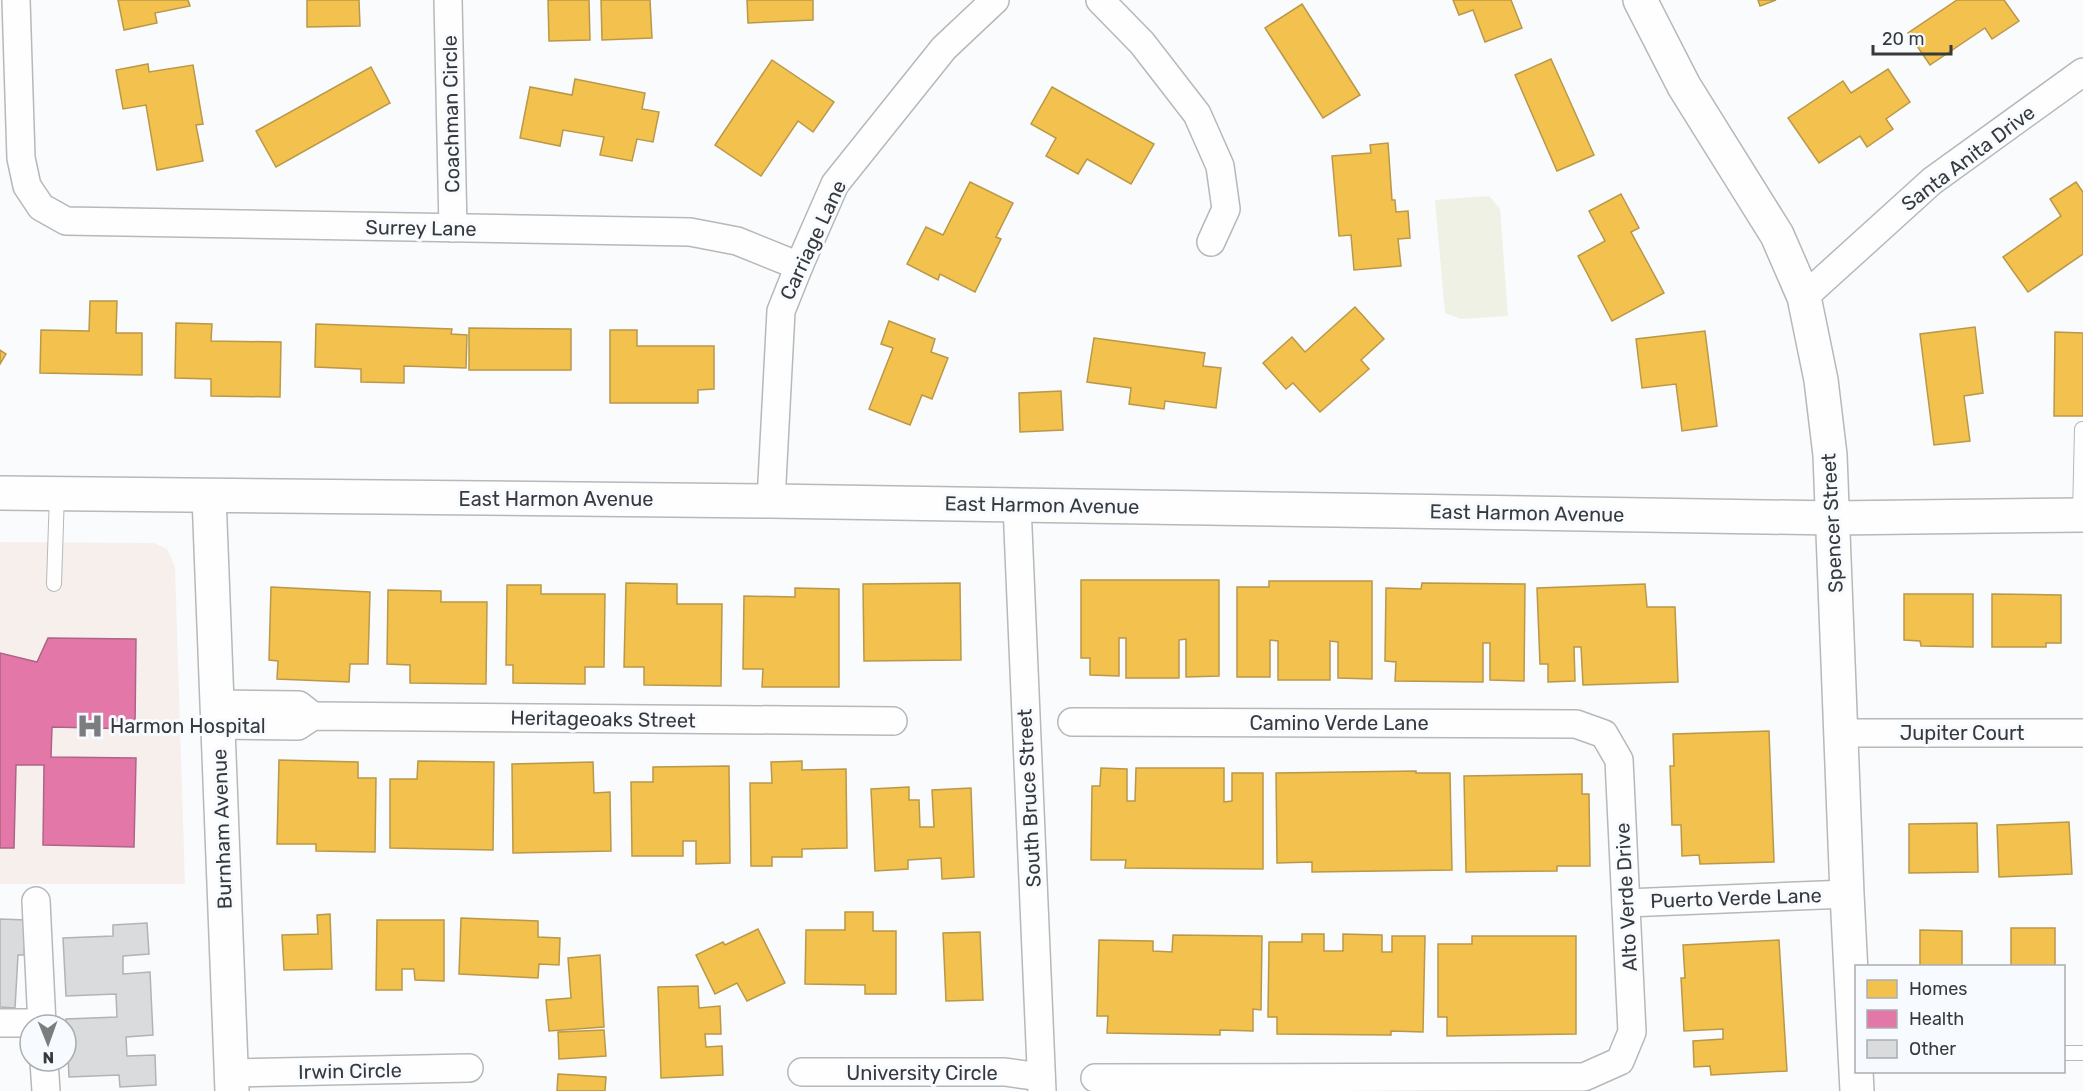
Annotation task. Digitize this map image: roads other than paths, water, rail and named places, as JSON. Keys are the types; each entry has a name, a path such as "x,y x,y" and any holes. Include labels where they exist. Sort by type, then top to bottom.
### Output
{"main road":[{"name":"Spencer Street","path":"1640,0 1684,86 1777,235 1804,297 1821,380 1830,455 1847,894 1855,1038"},
{"name":"East Harmon Avenue","path":"0,492 771,501 1833,518 2082,515"},
{"name":"Burnham Avenue","path":"209,496 232,1082"},
{"name":"Spencer Street","path":"1856,1073 1857,1091"}],"street":[{"name":"Surrey Lane","path":"16,0 21,159 27,186 41,207 66,221 690,232 737,241 799,266"},
{"name":"Coachman Circle","path":"448,0 453,228"},
{"name":"Carriage Lane","path":"771,501 781,311 835,184 944,48 995,0"},
{"path":"1100,0 1142,43 1197,114 1220,166 1226,209 1211,242"},
{"name":"Santa Anita Drive","path":"1804,297 1932,181 2083,72"},
{"name":"South Bruce Street","path":"1017,505 1042,1084"},
{"name":"Heritageoaks Street","path":"217,715 298,726 313,716 893,721"},
{"name":"Camino Verde Lane","path":"1072,722 1576,724 1604,734"},
{"name":"Jupiter Court","path":"1841,733 2083,733"},
{"name":"Alto Verde Drive","path":"1095,1078 1584,1077 1620,1061 1632,1032 1626,903 1619,760 1604,734"},
{"name":"Puerto Verde Lane","path":"1626,903 1847,894"},
{"path":"36,901 41,1013"},
{"path":"0,1023 18,1023"},
{"name":"Irwin Circle","path":"232,1082 469,1068"},
{"name":"University Circle","path":"802,1072 1005,1072 1042,1084"},
{"path":"45,1073 46,1091"}],"lane":[{"path":"2082,429 2082,515"},
{"path":"54,584 57,493"},
{"path":"2065,1053 2083,1053"}],"place":[{"name":"Harmon Hospital","path":"90,726"}]}
